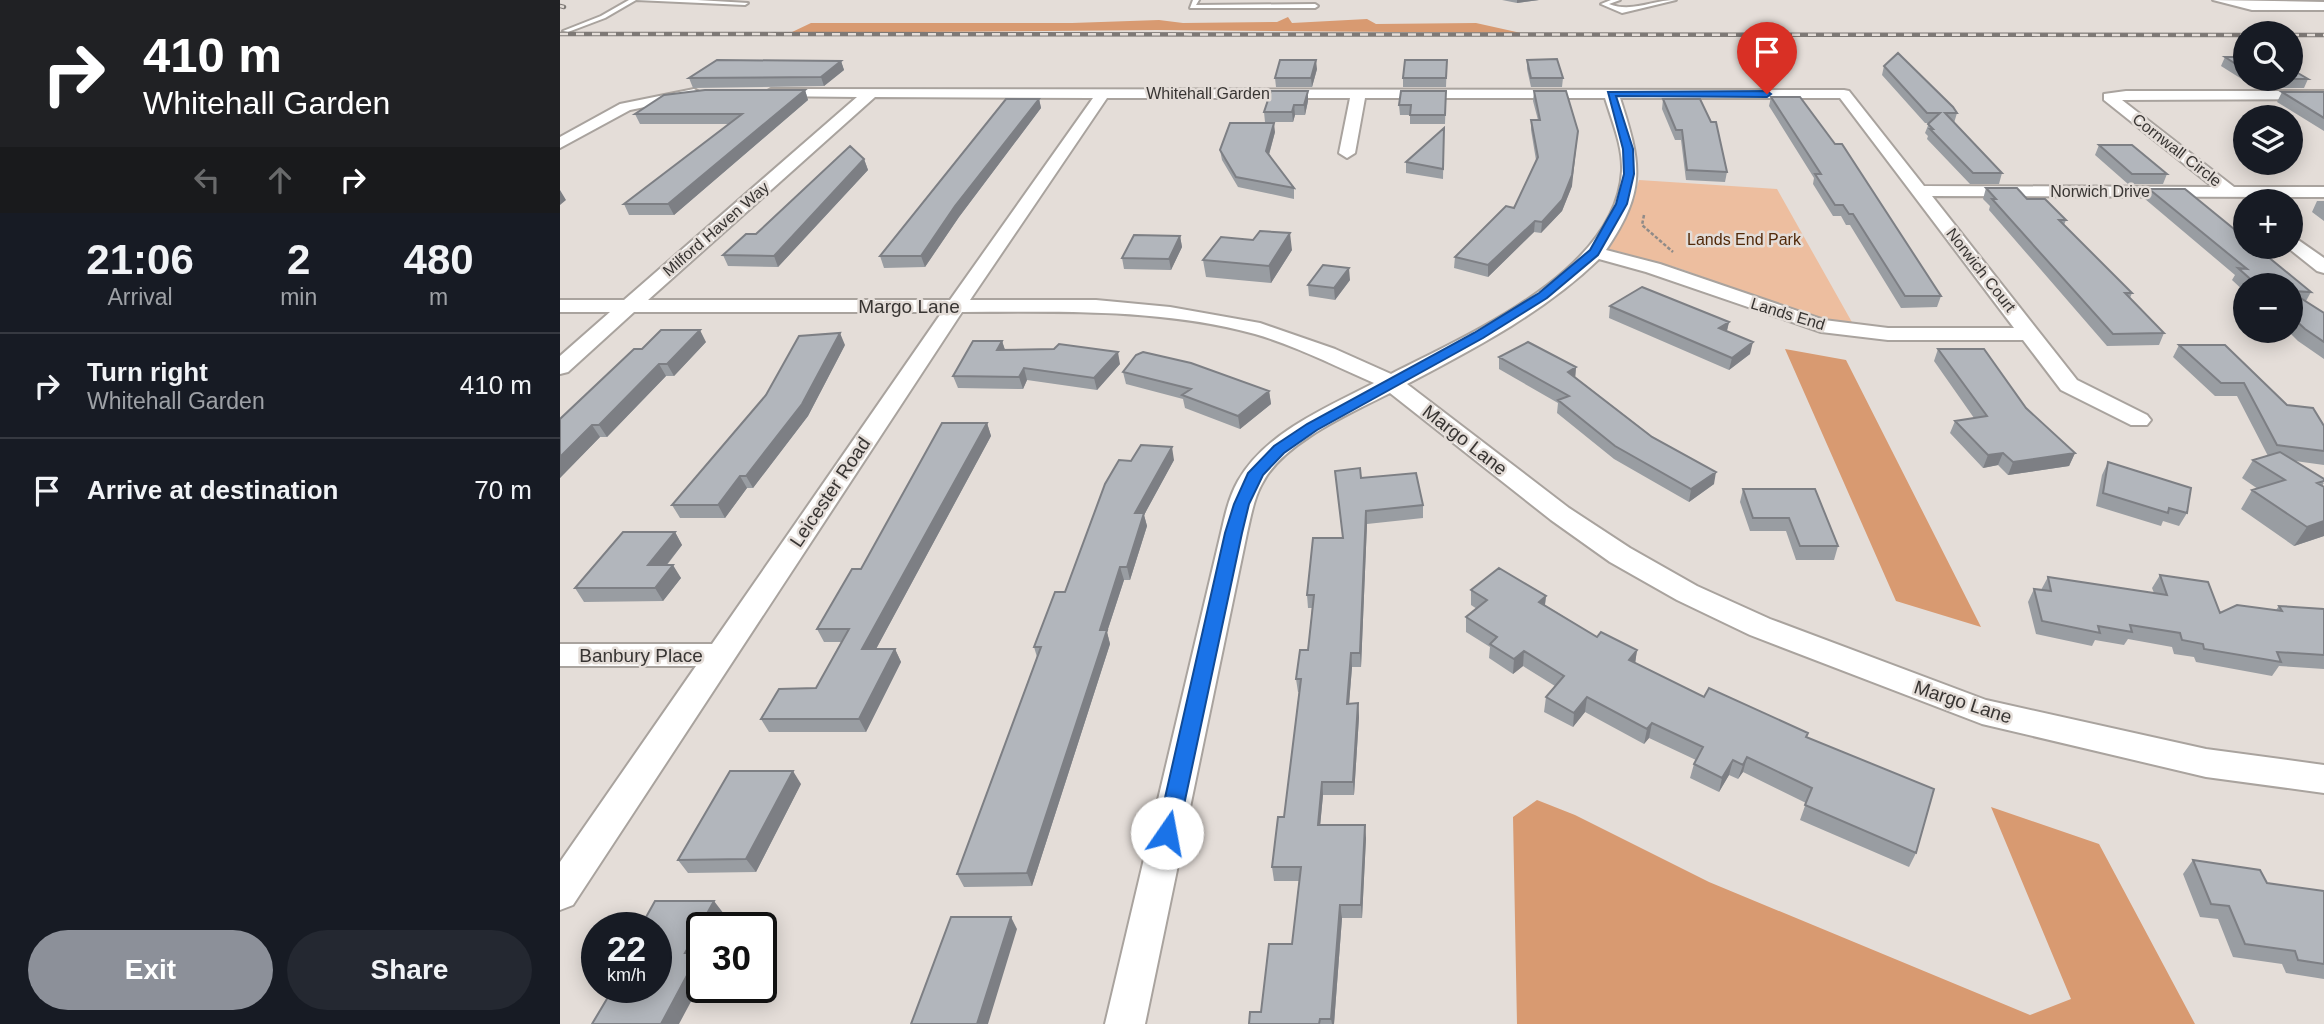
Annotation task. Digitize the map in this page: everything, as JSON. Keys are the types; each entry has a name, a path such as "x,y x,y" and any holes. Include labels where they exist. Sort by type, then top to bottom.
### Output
{"street":[{"path":"2220,0 2234,4 2324,6"},
{"path":"560,143 611,112 655,98 709,93"},
{"name":"Whitehall Garden","path":"750,93 1844,94"},
{"name":"Milford Haven Way","path":"560,366 872,93"},
{"name":"Leicester Road","path":"560,893 1103,93"},
{"path":"1347,153 1358,93"},
{"path":"1125,1024 1234,533 1247,488 1256,473 1279,449 1390,382 1479,336 1543,295 1594,252 1622,204 1629,174 1628,149 1611,93"},
{"name":"Norwich Court","path":"1844,94 2069,385 2139,420"},
{"name":"Cornwall Circle","path":"2233,194 2109,97 2324,95"},
{"name":"Norwich Drive","path":"1919,191 2324,192"},
{"path":"2303,250 2324,267"},
{"name":"Lands End","path":"1594,252 1653,268 1821,326 1888,334 2030,334"},
{"name":"Margo Lane","path":"560,306 1096,306 1183,316 1260,329 1327,354 1390,382 1560,514 1620,555 1686,593 1760,626 1982,712 2206,763 2324,779"},
{"name":"Banbury Place","path":"560,655 721,655"}],"lane":[{"path":"566,31 603,17 636,0 745,2"},
{"path":"1196,0 1192,7 1315,6"},
{"path":"1617,0 1604,4 1622,11 1673,0"}],"path":[{"path":"1646,208 1642,225 1676,255"}],"green space":[{"name":"Lands End Park","path":"1639,180 1777,189 1853,324 1813,317 1678,268 1609,249 1633,201"}],"shaded area":[{"path":"1288,17 1292,23 1367,19 1376,24 1476,23 1521,33 1157,30 790,33 811,23 1072,23 1159,20 1183,23 1277,22"},
{"path":"1785,349 1846,360 1981,627 1896,601"},
{"path":"1537,800 1575,815 1709,882 2030,1015 2071,999 1991,807 2099,844 2195,1024 1517,1024 1513,817"}],"building":[{"path":"1898,53 1953,107 1957,113 1945,113 2002,173 1973,173 1930,129 1933,129 1928,124 1940,113 1927,113 1884,66"},
{"path":"1557,59 1563,78 1531,78 1527,60"},
{"path":"717,60 841,61 821,77 689,78"},
{"path":"1280,60 1316,60 1311,78 1275,78"},
{"path":"1405,60 1447,60 1446,78 1403,78"},
{"path":"705,90 805,90 668,204 624,204 742,114 635,114 664,95"},
{"path":"1271,91 1308,91 1304,105 1294,105 1292,112 1264,112"},
{"path":"1401,91 1446,91 1445,115 1410,115 1411,105 1399,105"},
{"path":"1534,91 1566,91 1578,131 1572,175 1562,200 1542,222 1535,221 1488,265 1455,257 1506,206 1514,208 1538,157 1531,120 1540,120"},
{"path":"2282,92 2324,92 2324,118"},
{"path":"1771,97 1800,97 1835,144 1842,144 1941,296 1905,296 1853,214 1849,214 1843,205 1835,205 1815,174 1821,174"},
{"path":"1006,99 1039,99 955,206 921,256 880,256"},
{"path":"1663,99 1700,99 1711,122 1716,122 1727,172 1687,170 1682,130 1676,130"},
{"path":"1230,123 1274,123 1266,151 1294,188 1236,177 1220,150"},
{"path":"1444,128 1443,169 1406,162"},
{"path":"2099,145 2132,145 2167,174 2132,174"},
{"path":"850,146 864,159 774,256 723,255 746,234 756,234"},
{"path":"1986,188 2017,188 2027,199 2045,199 2066,220 2059,220 2132,293 2125,293 2164,333 2113,334 1992,199 1996,199"},
{"path":"2149,189 2185,189 2233,228 2233,258"},
{"path":"1260,231 1290,233 1269,266 1203,260 1221,237 1253,240"},
{"path":"1134,235 1180,236 1169,259 1122,258"},
{"path":"2235,259 2271,259 2288,273 2244,273 2238,268 2247,269"},
{"path":"1323,265 1349,268 1334,288 1308,285"},
{"path":"1642,287 1729,322 1719,328 1753,342 1732,358 1610,306"},
{"path":"2303,300 2324,313 2324,342 2305,329"},
{"path":"661,330 700,330 667,364 659,364 599,425 592,425 560,457 560,419 634,349 642,349"},
{"path":"840,333 802,404 746,476 740,476 718,505 672,505 766,395 799,336"},
{"path":"973,341 1002,341 997,350 1054,349 1059,344 1118,352 1094,378 1024,368 1019,377 953,376"},
{"path":"1528,342 1576,367 1568,372 1652,437 1716,472 1691,489 1615,446 1558,400 1569,396 1499,357"},
{"path":"2179,345 2225,345 2287,405 2313,408 2324,426 2324,451 2277,445 2244,383 2221,383"},
{"path":"1938,349 1984,349 2026,408 2075,453 2013,462 2003,453 1988,455 1955,421 1987,416"},
{"path":"1143,352 1191,363 1269,391 1238,416 1182,395 1191,389 1123,372 1136,355"},
{"path":"942,423 987,423 862,649 895,649 859,719 761,719 779,689 816,688 849,629 817,629 852,569 861,569"},
{"path":"1141,445 1172,447 1135,513 1144,513 1127,567 1120,567 1100,630 1107,630 1027,873 957,874 1041,647 1034,647 1055,592 1065,592 1105,484 1119,460 1131,461"},
{"path":"2280,452 2324,479 2317,483 2324,487 2324,521 2307,527 2252,490 2285,480 2253,460"},
{"path":"2108,462 2191,488 2187,513 2169,508 2168,513 2103,493"},
{"path":"1360,468 1361,478 1416,473 1423,505 1366,511 1360,653 1351,653 1347,704 1358,703 1353,782 1322,782 1318,825 1365,825 1361,905 1340,905 1331,1019 1320,1019 1319,1024 1249,1024 1250,1012 1261,1012 1269,944 1292,944 1301,867 1272,867 1278,817 1284,817 1301,679 1296,679 1300,650 1308,650 1314,595 1307,595 1313,538 1343,538 1335,471"},
{"path":"1743,489 1815,489 1838,546 1800,546 1789,518 1753,518"},
{"path":"623,532 675,532 648,565 673,565 655,588 575,588"},
{"path":"1499,568 1546,596 1539,602 1597,637 1601,632 1637,650 1629,660 1704,697 1709,688 1808,733 1806,737 1934,789 1916,853 1805,805 1812,788 1747,757 1743,765 1733,760 1722,778 1694,764 1703,747 1652,723 1647,729 1587,697 1574,713 1546,697 1564,676 1524,651 1514,659 1490,644 1497,637 1466,617 1487,600 1471,590"},
{"path":"2160,575 2208,582 2220,613 2237,605 2282,611 2279,606 2324,609 2324,655 2277,652 2281,662 2204,649 2203,644 2182,640 2180,633 2130,625 2132,632 2098,626 2100,633 2042,621 2034,589 2051,591 2048,577 2167,595"},
{"path":"730,771 793,771 746,859 678,860"},
{"path":"2193,860 2260,870 2267,883 2324,891 2324,964 2298,960 2295,951 2245,944 2229,906 2211,904"},
{"path":"655,901 714,901 708,912 686,912 686,977 661,1024 592,1024 604,1003 672,1003 672,912 649,912"},
{"path":"951,917 1011,917 977,1024 911,1024"}],"railway":[{"path":"560,6 564,7"},
{"path":"560,34 2233,35"},
{"path":"2303,35 2324,35"}],"route":[{"path":"1167,833 1241,504 1256,473 1279,449 1312,427 1390,382 1479,336 1543,295 1594,252 1622,204 1629,174 1628,149 1611,93 1767,94"}]}
